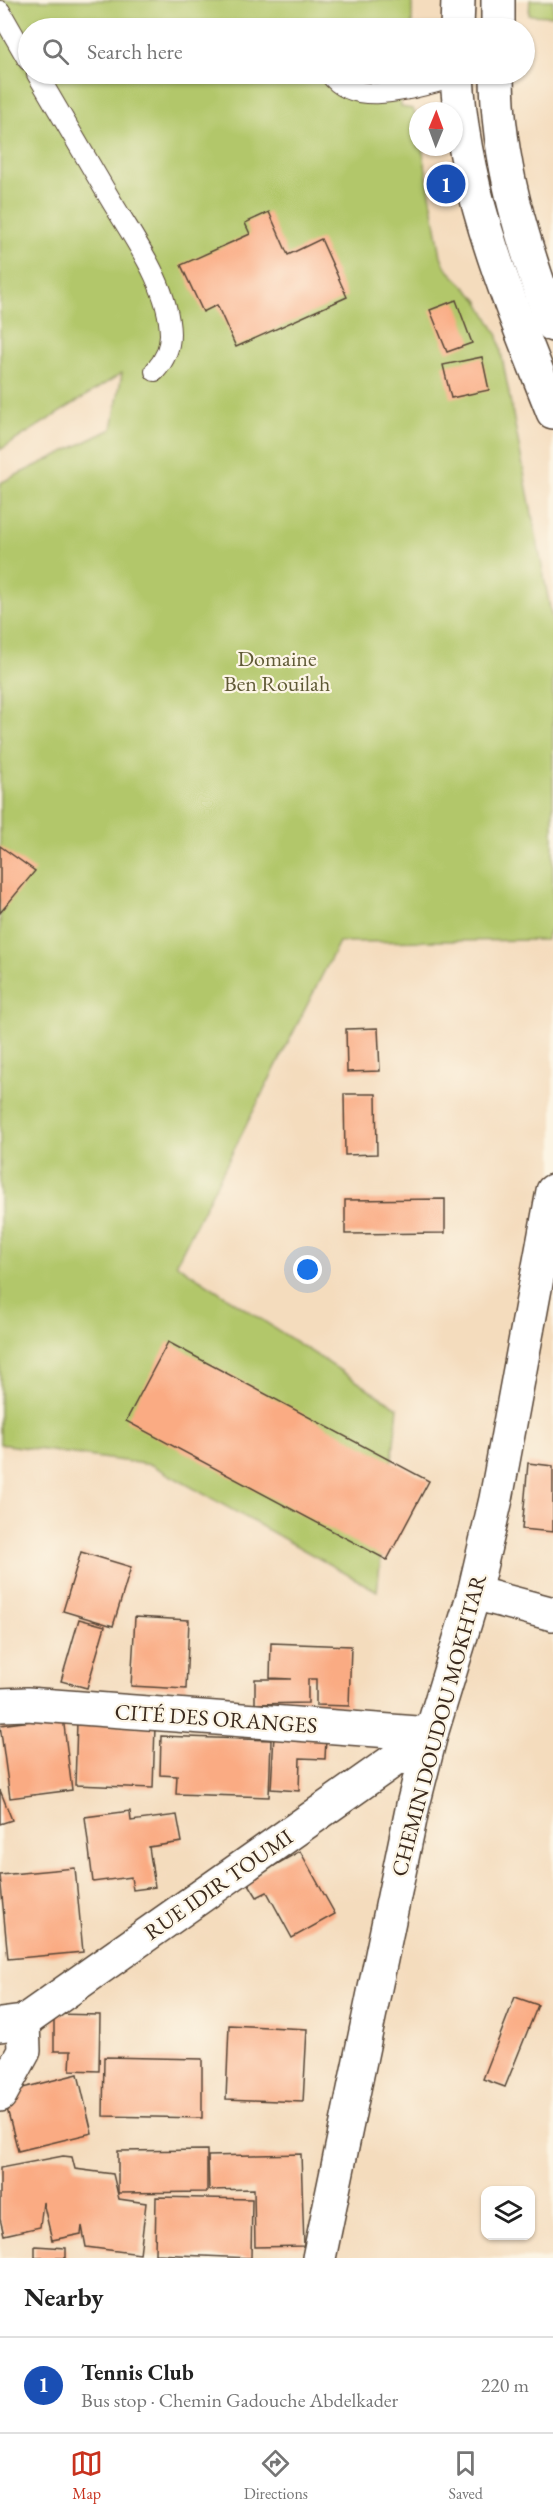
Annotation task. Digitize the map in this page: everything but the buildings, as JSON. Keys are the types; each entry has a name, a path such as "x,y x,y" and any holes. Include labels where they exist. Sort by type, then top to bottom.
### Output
{"street":[{"path":"457,18 458,0"},
{"path":"498,0 498,18"},
{"path":"459,84 470,177 498,270 553,412"},
{"path":"497,84 497,101 514,205 553,324"},
{"name":"CHEMIN DOUDOU MOKHTAR","path":"319,2258 387,1922 431,1734 474,1593 496,1499 553,1191"},
{"path":"474,1593 553,1614"},
{"name":"CITÉ DES ORANGES","path":"0,1705 27,1704 431,1734"},
{"name":"RUE IDIR TOUMI","path":"11,2023 431,1734"},
{"path":"0,2094 24,2051 11,2023"}],"lane":[{"path":"0,11 18,42"},
{"path":"43,84 152,271 167,313 170,332 170,347 163,363 155,371"},
{"path":"341,84 348,91 361,94 380,93 419,84"}],"green space":[{"name":"Domaine Ben Rouilah","path":"0,0 412,0 412,18 18,18 18,84 398,84 401,107 409,108 409,156 424,156 441,256 446,268 478,300 498,336 553,624 553,922 546,940 339,942 176,1264 398,1408 377,1591 152,1465 0,1444 0,483 112,429 122,373 0,450"},
{"path":"530,0 553,0 553,16 529,15"}],"place":[{"name":"Tennis Club","path":"446,184"}]}
